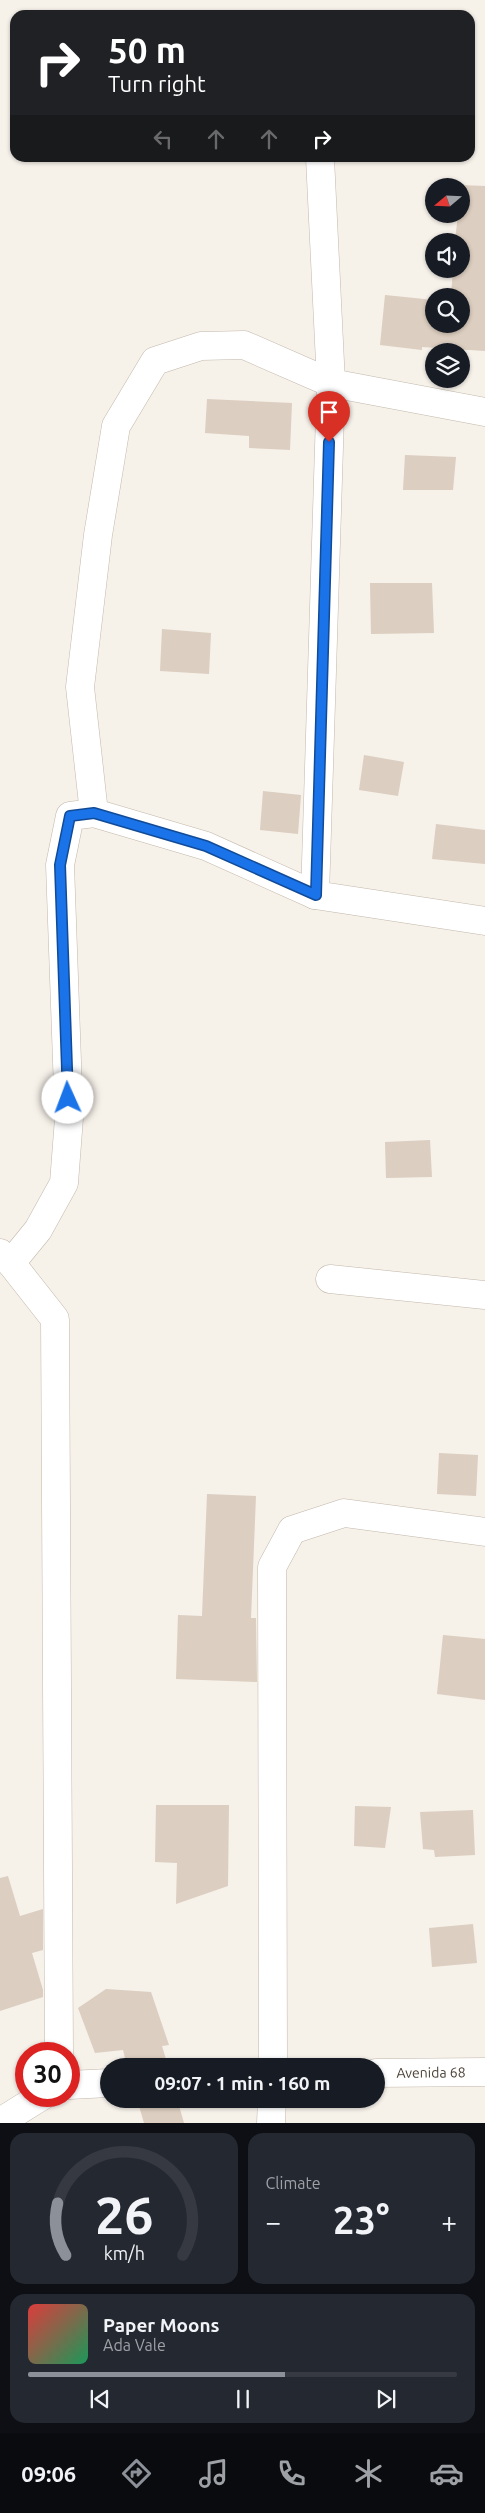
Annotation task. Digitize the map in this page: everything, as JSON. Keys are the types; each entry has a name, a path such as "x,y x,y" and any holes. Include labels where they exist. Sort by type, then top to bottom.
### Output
{"street":[{"path":"316,895 331,383 320,162"},
{"path":"94,813 80,686 98,535 116,426 156,360 201,346 244,345 331,383 485,412"},
{"path":"60,2042 55,1320 6,1258 38,1230 64,1183 69,1118 60,865 70,816 94,813 206,846 316,895 485,921"},
{"path":"330,1279 485,1295"},
{"path":"273,2058 272,1567 292,1530 344,1513 485,1532"},
{"name":"Avenida 68","path":"385,2073 485,2072"},
{"path":"80,2084 100,2083"},
{"path":"0,2122 24,2107"},
{"path":"271,2123 272,2108"}],"building":[{"path":"470,185 485,186 485,351 470,350 470,343 425,343 425,347 422,347 422,350 380,345 385,295 425,299 425,333 470,333 470,288 452,288 452,278 470,278 470,233 456,233 457,223 470,223"},
{"path":"207,399 292,403 290,450 249,448 249,436 205,433"},
{"path":"405,455 456,457 453,490 403,490"},
{"path":"370,583 432,583 434,633 371,634"},
{"path":"162,629 211,633 209,674 160,671"},
{"path":"364,755 404,762 398,796 359,790"},
{"path":"263,791 301,795 298,834 260,830"},
{"path":"436,824 485,830 485,864 432,859"},
{"path":"430,1140 432,1177 386,1178 385,1142"},
{"path":"439,1453 478,1455 476,1496 437,1494"},
{"path":"207,1494 256,1496 251,1618 256,1618 257,1682 176,1679 178,1615 202,1616"},
{"path":"443,1635 485,1639 485,1700 437,1694"},
{"path":"156,1805 229,1805 228,1886 176,1904 177,1863 155,1862"},
{"path":"355,1806 391,1807 385,1848 354,1846"},
{"path":"473,1810 475,1855 435,1857 434,1850 423,1849 420,1812"},
{"path":"8,1876 20,1916 43,1909 43,1950 32,1953 43,1990 43,1997 0,2011 0,1878"},
{"path":"473,1924 477,1963 432,1967 429,1928"},
{"path":"106,1989 151,1992 169,2045 162,2046 166,2058 125,2058 123,2050 95,2053 78,2008"},
{"path":"140,2108 180,2108 184,2123 144,2123"}],"route":[{"path":"68,1098 60,865 70,816 94,813 206,846 316,895 329,442"}]}
